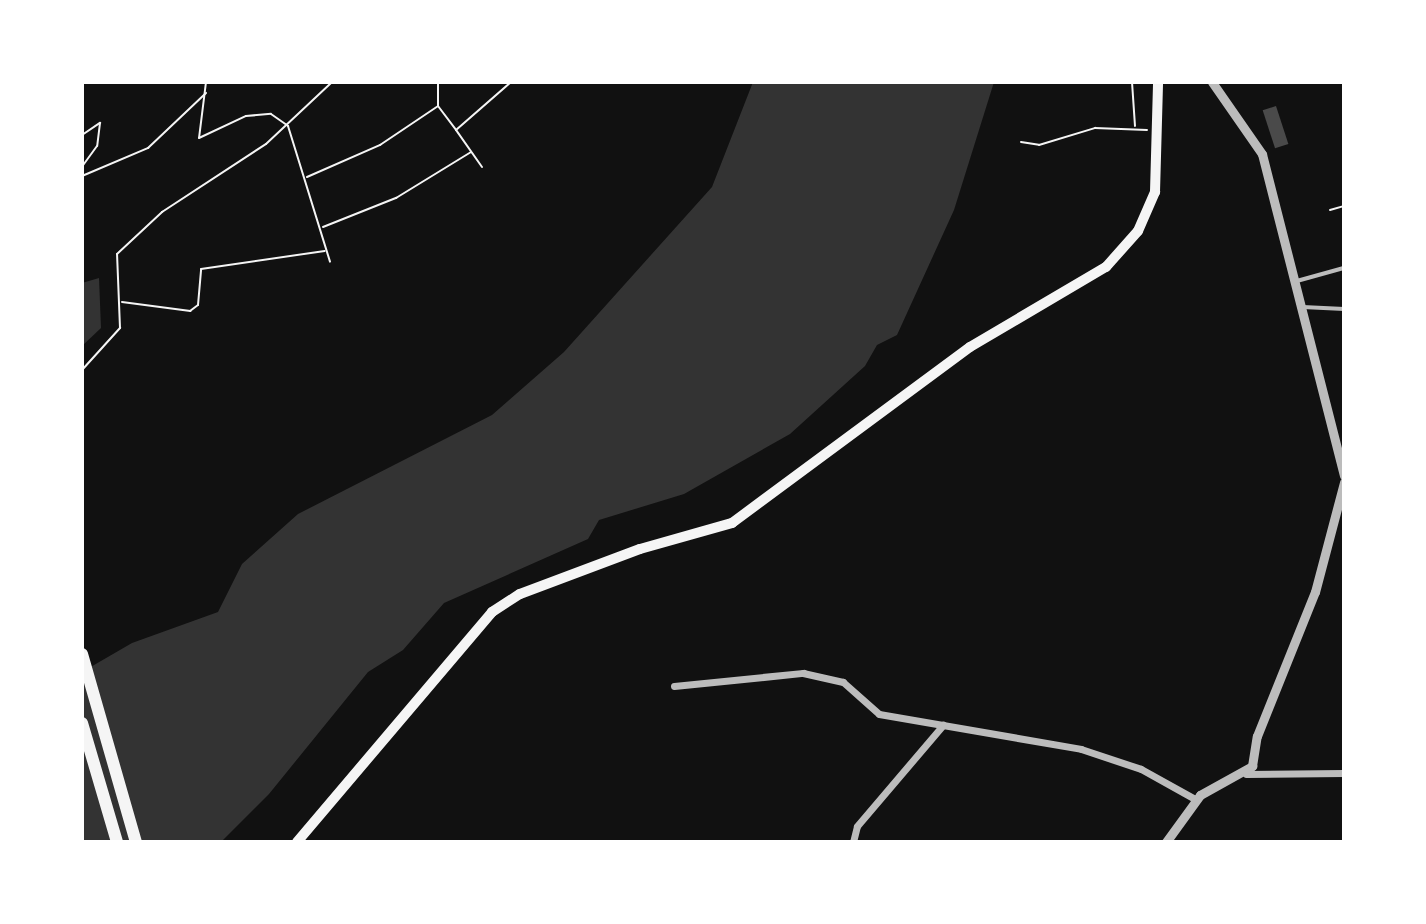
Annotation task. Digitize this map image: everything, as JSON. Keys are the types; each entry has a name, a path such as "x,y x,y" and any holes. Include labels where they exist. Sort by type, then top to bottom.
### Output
{"highway":[{"path":"82,654 136,842"},
{"path":"82,723 117,842"}],"main road":[{"path":"297,842 492,612 520,594 640,549 732,523 970,347 1106,267 1124,248 1155,192 1158,82"}],"street":[{"path":"1212,82 1260,148 1343,462 1344,476"},
{"path":"1246,774 1315,592 1344,482"},
{"path":"674,686 803,673 843,682 879,714 1081,749 1141,769 1195,799"},
{"path":"853,842 857,826 943,725"},
{"path":"1166,842 1195,799 1246,774 1344,773"}],"lane":[{"path":"1295,282 1344,268"},
{"path":"1301,307 1344,309"}],"path":[{"path":"206,82 199,138 246,116 271,114 288,126 330,262"},
{"path":"82,370 120,328 122,302 117,254 162,212 288,126 332,82"},
{"path":"438,82 438,106 482,167"},
{"path":"456,130 511,82"},
{"path":"1132,82 1135,126"},
{"path":"82,84 82,115"},
{"path":"82,176 148,148 206,93"},
{"path":"306,178 380,145 438,106"},
{"path":"82,135 100,123 97,146 82,167"},
{"path":"1021,142 1039,145 1095,128 1135,126 1157,136"},
{"path":"321,228 396,198 471,152"},
{"path":"1330,210 1344,206"},
{"path":"122,302 190,311 198,304 201,269 326,251"}],"shaded area":[{"path":"753,82 994,82 954,210 897,335 877,345 865,366 790,434 684,494 599,520 588,539 444,603 403,650 368,672 269,794 221,842 82,842 82,672 132,643 218,612 242,564 298,514 492,415 564,352 712,187"},
{"path":"99,278 101,328 82,346 82,283"}],"building":[{"path":"1276,106 1288,144 1275,148 1263,110"}]}
